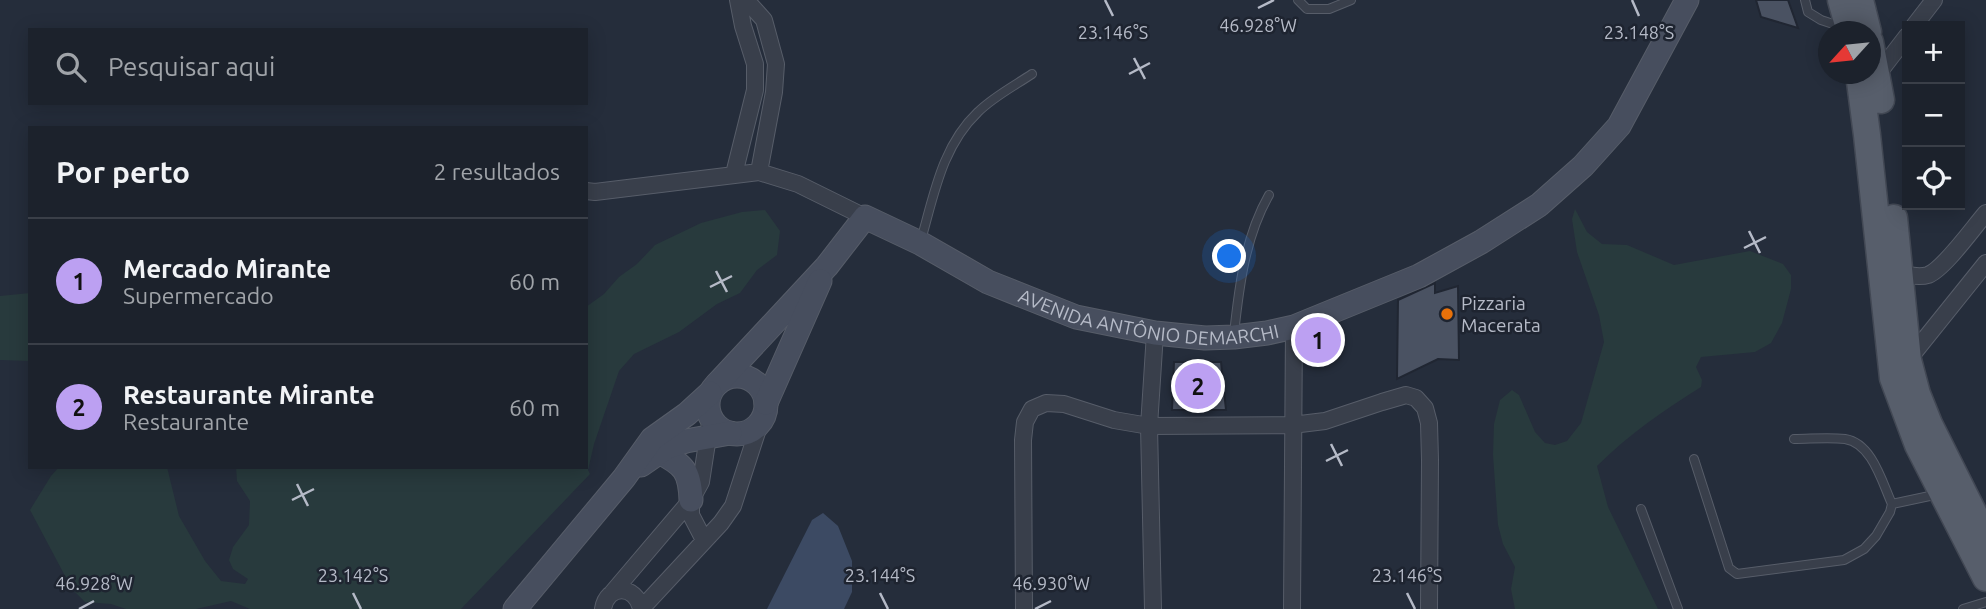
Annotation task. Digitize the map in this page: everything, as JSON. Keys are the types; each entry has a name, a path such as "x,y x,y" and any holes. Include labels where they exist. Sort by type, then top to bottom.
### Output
{"main road":[{"path":"1841,0 1852,21"},
{"path":"1859,21 1860,0"},
{"path":"1868,84 1867,135 1893,378 1909,424 1986,578"},
{"path":"1870,84 1900,274 1908,360 1929,424 1986,538"}],"street":[{"path":"734,174 755,90 755,64 738,0"},
{"path":"746,0 764,20 776,64 774,92 759,172"},
{"name":"AVENIDA ANTÔNIO DEMARCHI","path":"588,191 759,172 798,184 920,243 988,282 1076,317 1155,333 1205,338 1267,333 1294,327 1419,276 1481,242 1539,205 1583,166 1619,126 1687,0"},
{"path":"1918,21 1934,0"},
{"path":"1881,61 1902,41"},
{"path":"515,609 624,478 652,439 687,414 714,388 827,266 865,217"},
{"path":"1900,274 1927,276 1938,269 1983,224"},
{"path":"1908,360 1986,263"},
{"path":"641,608 721,523 733,506 763,413 827,266"},
{"path":"1292,609 1294,327"},
{"path":"1153,609 1149,426 1155,333"},
{"path":"605,604 691,500 701,482 716,430 708,405 714,388 727,377 738,375 758,384 764,393 763,413 751,430 741,434 716,430 686,441 659,452 624,478"},
{"path":"1024,609 1023,440 1025,422 1032,409 1046,403 1064,404 1114,420 1149,426 1292,425 1325,421 1406,395 1416,398 1424,408 1429,423 1429,609"},
{"path":"659,452 685,469 690,483 691,515 704,540"},
{"path":"605,604 620,590 628,590 639,600 641,608"}],"lane":[{"path":"1298,0 1307,9 1329,9 1352,0"},
{"path":"1805,0 1808,12 1824,21"},
{"path":"920,243 945,159 953,142 978,112 1032,74"},
{"path":"1234,337 1238,298 1252,233 1269,195"},
{"path":"1693,459 1729,568 1737,574 1844,560 1864,549 1876,536 1892,504 1870,456 1860,447 1847,439 1794,439"},
{"path":"1892,504 1942,494"},
{"path":"1641,509 1678,609"},
{"path":"1967,609 1986,602"}],"shaded area":[{"path":"1575,209 1587,232 1602,244 1627,245 1674,265 1750,251 1783,264 1791,275 1791,289 1782,323 1771,343 1755,352 1701,357 1696,367 1702,380 1701,387 1647,424 1597,466 1608,507 1658,609 1515,609 1511,589 1515,567 1503,544 1498,525 1493,455 1494,424 1500,400 1512,390 1519,395 1535,432 1545,443 1555,445 1567,441 1581,423 1604,342 1599,315 1577,252 1572,219"},
{"path":"765,210 780,231 777,255 757,270 740,293 717,304 679,332 634,354 619,371 594,444 588,470 590,474 461,609 250,609 231,601 196,609 126,609 111,604 85,602 72,589 30,510 57,469 167,469 179,516 205,561 221,581 245,584 248,579 233,569 229,560 233,547 249,525 250,501 237,481 236,469 588,469 588,306 604,294 655,245 701,223 742,212"},
{"path":"28,293 28,361 0,360 0,296"}],"water":[{"path":"823,513 838,526 852,561 852,592 844,609 767,609 812,520"}],"building":[{"path":"1756,0 1788,0 1798,28 1761,17"},
{"path":"1435,283 1435,293 1458,286 1459,360 1438,359 1397,379 1398,300"},
{"path":"1329,329 1329,349 1308,352 1308,337"},
{"path":"1174,362 1221,362 1226,410 1172,410"}],"place":[{"name":"Pizzaria Macerata","path":"1447,314"},
{"name":"Mercado Mirante","path":"1318,340"},
{"name":"Restaurante Mirante","path":"1198,386"}]}
